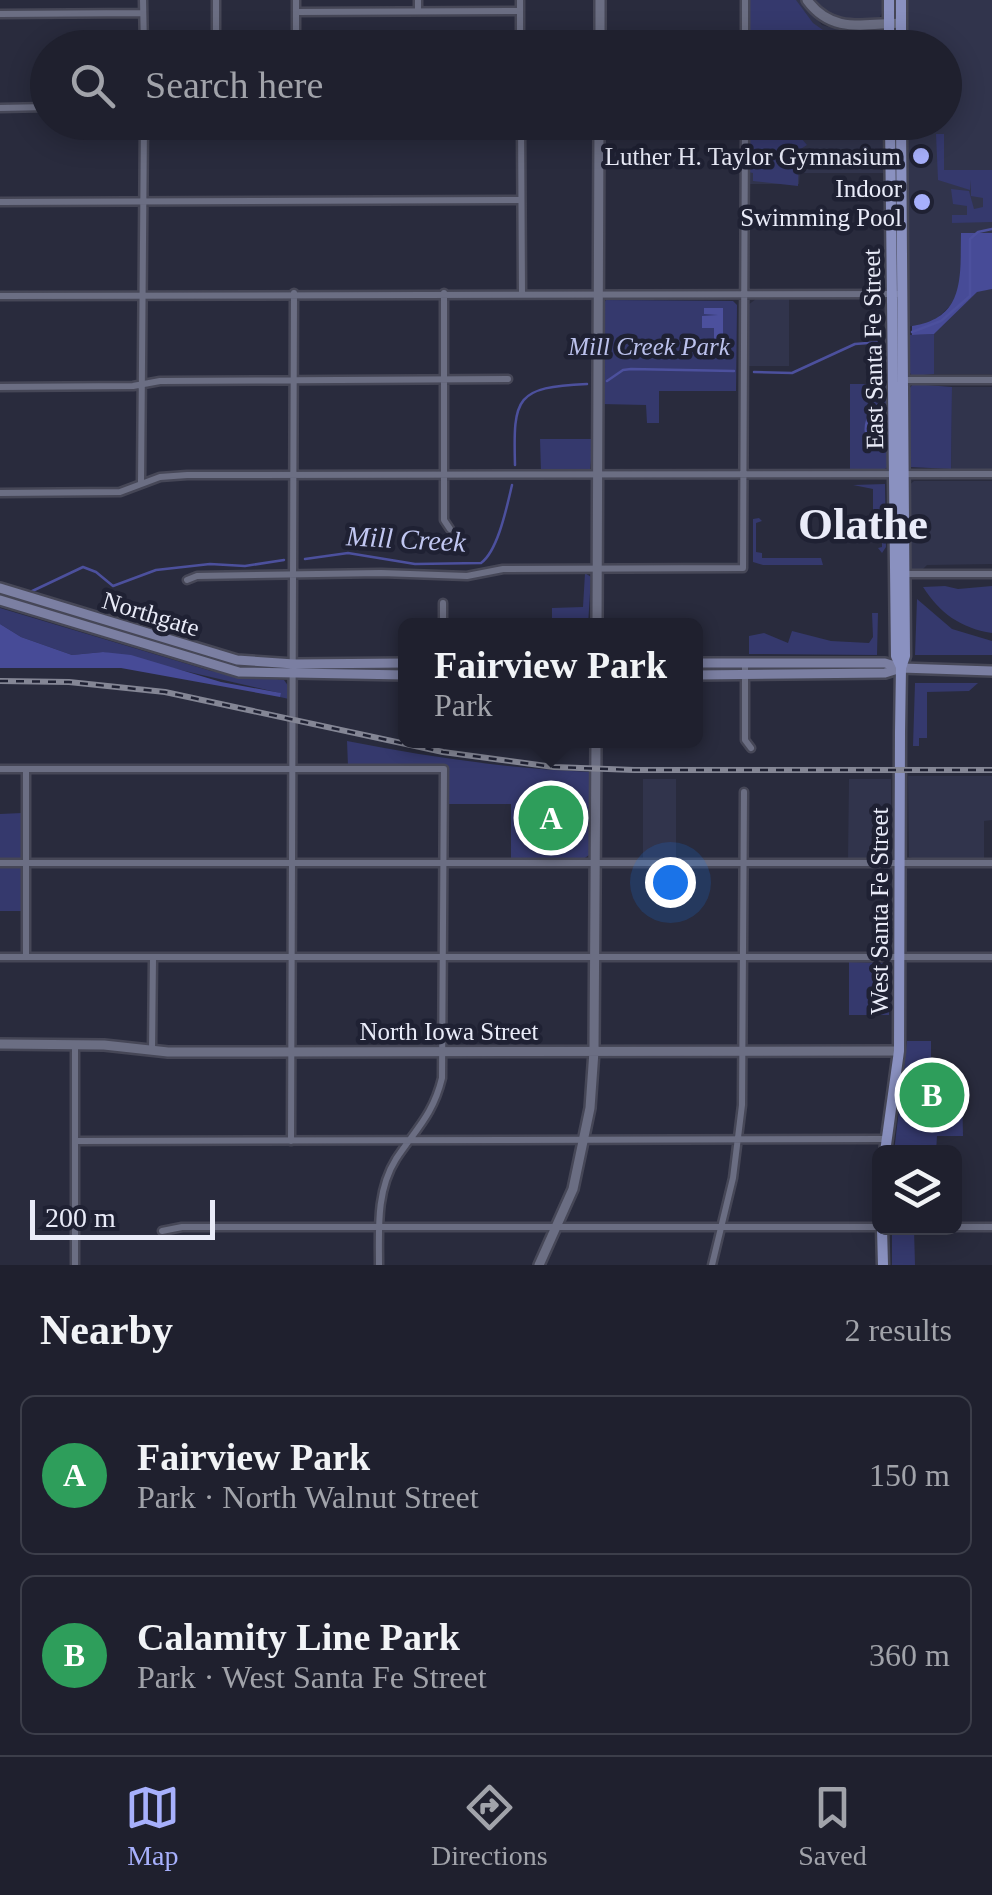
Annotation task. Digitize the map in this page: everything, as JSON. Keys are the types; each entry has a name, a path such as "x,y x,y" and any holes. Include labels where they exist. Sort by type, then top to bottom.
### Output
{"main road":[{"path":"889,0 897,30"},
{"path":"894,30 901,0"},
{"name":"East Santa Fe Street","path":"891,140 896,225"},
{"name":"East Santa Fe Street","path":"900,140 896,293 901,574"},
{"name":"West Santa Fe Street","path":"886,1145 899,1052 902,668 906,656 901,574"},
{"name":"Northgate","path":"5,589 212,654 294,669"},
{"name":"Northgate","path":"0,600 211,666 258,674 294,669"},
{"path":"294,669 398,663"},
{"path":"703,664 745,669 885,673 902,668 992,671"},
{"path":"294,669 398,675"},
{"path":"703,673 745,669"},
{"path":"881,1235 882,1265"}],"street":[{"path":"144,0 144,30"},
{"path":"216,0 216,30"},
{"path":"296,0 296,30"},
{"path":"418,0 418,11"},
{"path":"520,0 520,30"},
{"path":"600,0 600,30"},
{"path":"745,0 745,30"},
{"path":"807,0 832,23 895,23"},
{"path":"296,12 520,10"},
{"path":"0,14 144,13"},
{"path":"0,108 30,108"},
{"path":"140,485 144,140"},
{"path":"521,140 522,293"},
{"path":"597,618 599,140"},
{"path":"187,580 197,576 294,574 467,576 502,569 736,570 744,566 744,140"},
{"path":"0,202 521,200"},
{"path":"444,293 444,520 450,529"},
{"path":"0,296 896,293"},
{"path":"292,1141 294,294"},
{"path":"0,386 508,380"},
{"path":"900,380 992,380"},
{"path":"0,493 120,492 160,477 992,474"},
{"path":"901,574 992,574"},
{"path":"443,603 443,618"},
{"path":"745,669 745,740 751,748"},
{"path":"539,1265 573,1189 584,1140 594,1052 596,748"},
{"path":"0,768 444,769 443,1051 438,1094 428,1119 388,1174 382,1191 379,1265"},
{"path":"26,769 26,957"},
{"path":"712,1265 739,1140 744,1051 744,792"},
{"path":"0,863 992,863"},
{"path":"0,957 992,956"},
{"path":"152,1050 154,958"},
{"name":"North Iowa Street","path":"0,1044 294,1052 899,1052"},
{"path":"75,1044 75,1265"},
{"path":"76,1141 886,1139"},
{"path":"162,1231 872,1227"},
{"path":"962,1227 992,1227"}],"shaded area":[{"path":"748,0 800,0 822,25 840,30 748,30"},
{"path":"812,0 885,0 885,8 879,18 838,19 823,13"},
{"path":"903,0 992,0 992,233 962,233 960,290 932,323 906,327 904,140 962,140 962,30 903,30"},
{"path":"748,140 885,140 886,173 800,173 799,184 748,184"},
{"path":"961,233 992,233 992,289 977,292 934,334 912,335 912,326 930,321 951,304 959,279"},
{"path":"992,289 992,374 934,374 934,334 977,291"},
{"path":"756,299 789,299 789,366 748,366 748,305"},
{"path":"704,308 723,308 723,339 714,340 714,328 702,328 702,316 718,315 704,314"},
{"path":"952,387 992,387 992,469 951,469"},
{"path":"876,409 880,441 871,447 865,425 870,411"},
{"path":"914,481 992,481 992,564 927,565 922,570 911,569 908,486"},
{"path":"0,624 21,637 72,655 131,655 221,682 281,693 280,697 121,668 0,668"},
{"path":"908,776 992,776 992,820 984,821 984,859 909,857"},
{"path":"643,779 676,779 676,860 643,860"},
{"path":"849,779 891,779 891,852 887,859 848,860"}],"green space":[{"path":"749,0 796,0 823,30 749,30"},
{"path":"749,140 803,140 807,145 799,150 798,186 753,181 753,173 748,172"},
{"path":"936,140 944,140 944,170 992,170 992,222 952,223 952,215 967,215 967,206 953,204 951,189 969,191 974,209 983,207 983,198 971,196 971,180 970,190 938,180"},
{"name":"Mill Creek Park","path":"606,300 733,301 737,305 736,391 659,391 659,423 647,423 646,405 601,404 602,305"},
{"path":"934,334 934,374 912,376 908,370 906,335"},
{"path":"850,384 890,387 890,465 885,469 850,471"},
{"path":"913,384 952,387 951,469 910,467 909,389"},
{"path":"540,439 593,439 590,472 541,472"},
{"path":"885,484 886,547 882,553 878,548 882,542 873,538 873,489 853,485"},
{"path":"753,519 762,521 756,523 756,552 762,553 762,558 821,558 823,565 753,562"},
{"path":"585,573 591,577 588,618 552,618 552,608 583,607"},
{"path":"992,586 992,633 952,618 923,587"},
{"path":"917,599 952,629 992,641 992,655 915,655"},
{"path":"0,608 211,671 284,680 289,687 289,699 280,697 280,693 103,652 72,655 21,637 0,624"},
{"path":"872,613 878,613 877,655 749,654 749,636 764,633 788,643 792,631 831,641 869,643 873,637"},
{"path":"915,683 978,683 969,691 927,692 927,738 919,738 919,746 913,746"},
{"path":"347,741 470,761 593,772 589,855 582,860 511,860 511,804 447,804 447,766 348,766"},
{"path":"22,813 21,911 0,911 0,814"},
{"path":"849,962 890,966 889,1015 849,1015"},
{"path":"907,1041 931,1041 931,1091 962,1091 963,1136 937,1136 936,1145 895,1145"},
{"path":"892,1235 914,1235 915,1265 892,1265"}],"waterway":[{"name":"Mill Creek","path":"912,332 941,321 970,296 970,239 978,232 992,229"},
{"name":"Mill Creek","path":"754,372 792,373 855,344 881,342"},
{"name":"Mill Creek","path":"607,381 631,369 734,371"},
{"name":"Mill Creek","path":"515,465 515,424 524,400 546,388 587,384"},
{"name":"Mill Creek","path":"305,559 348,553 415,564 481,563 497,539 512,485"},
{"name":"Mill Creek","path":"26,594 83,567 113,586 156,570 284,560"}],"railway":[{"path":"0,681 69,682 165,692 398,742"},
{"path":"424,748 554,767 992,770"}],"place":[{"name":"Luther H. Taylor Gymnasium","path":"921,156"},
{"name":"Indoor Swimming Pool","path":"922,202"},
{"name":"Fairview Park","path":"551,818"},
{"name":"Calamity Line Park","path":"932,1095"}],"district":[{"name":"Olathe","path":"863,524"}]}
